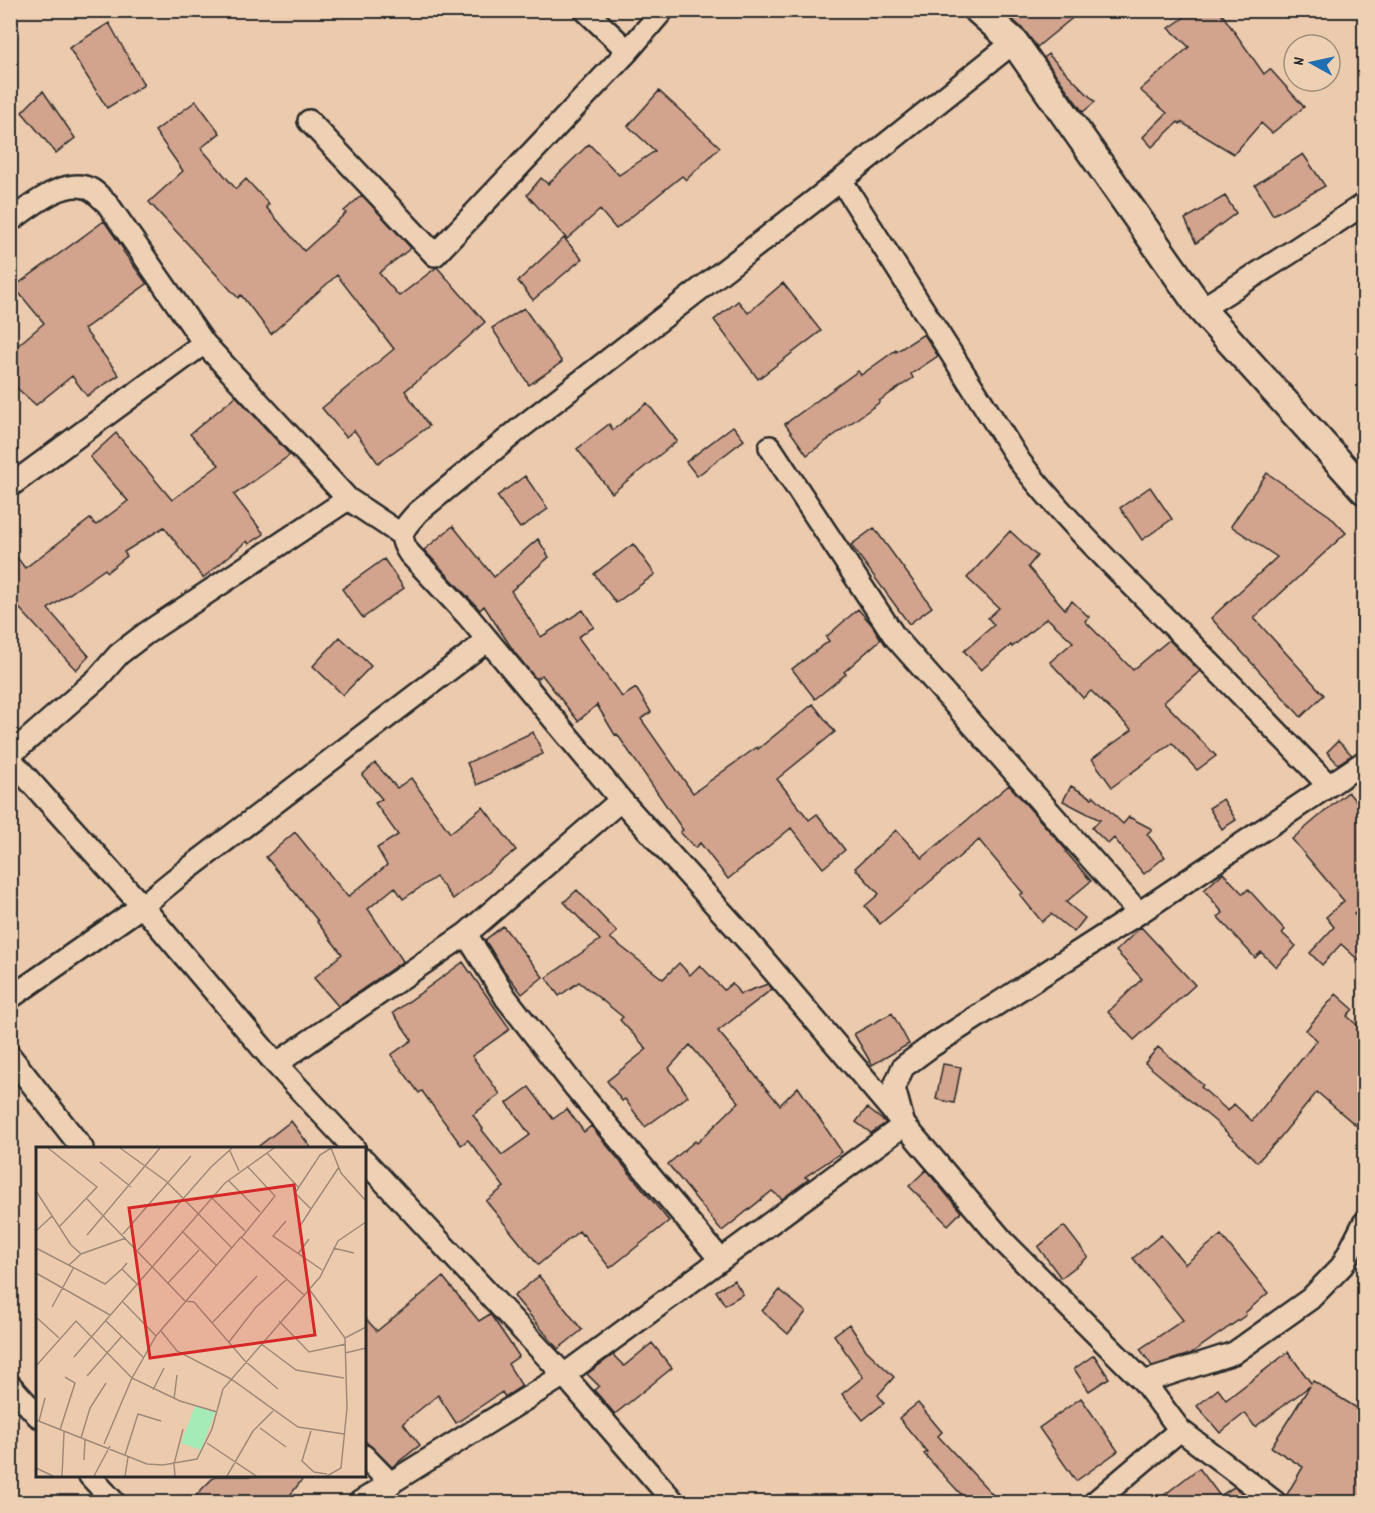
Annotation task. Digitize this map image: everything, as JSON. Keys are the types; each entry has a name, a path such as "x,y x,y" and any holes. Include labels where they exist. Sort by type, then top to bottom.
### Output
{"street":[{"path":"585,10 628,51"},
{"path":"309,121 435,255 628,51 663,10"},
{"path":"978,10 1014,42 1201,309 1365,490"},
{"path":"1014,42 522,426 418,512 406,526 402,535 403,544 467,615 621,800 747,940 1004,1242 1144,1382 1180,1430 1275,1503"},
{"path":"840,180 1020,462 1047,496 1080,533 1249,702 1328,785"},
{"path":"10,221 58,190 76,185 92,190 107,203 204,342 348,499 402,535"},
{"path":"1201,309 1365,204"},
{"path":"10,486 204,342"},
{"path":"770,447 895,637 1139,913"},
{"path":"10,755 97,679 119,654 145,634 348,499"},
{"path":"10,998 142,906 488,640"},
{"path":"10,759 142,906 276,1064 352,1147"},
{"path":"904,1125 894,1088 903,1067 930,1047 1139,913 1365,762"},
{"path":"276,1064 466,934 621,800"},
{"path":"466,934 506,998 561,1069 720,1259"},
{"path":"10,1056 80,1147"},
{"path":"360,1503 564,1375 904,1125"},
{"path":"366,1162 564,1375 674,1503"},
{"path":"1144,1382 1234,1353 1310,1299 1342,1266 1365,1223"},
{"path":"10,1385 36,1414"},
{"path":"1095,1503 1180,1430"},
{"path":"366,1458 391,1484"},
{"path":"91,1477 114,1503"}],"building":[{"path":"1002,10 1082,10 1037,47 1024,30"},
{"path":"1195,10 1219,10 1264,74 1270,69 1282,82 1282,93 1291,93 1304,107 1272,133 1261,123 1234,154 1181,122 1180,124 1178,122 1152,147 1143,137 1167,113 1140,90 1189,47 1169,28"},
{"path":"109,23 144,85 107,108 69,48"},
{"path":"1048,54 1095,102 1083,112 1044,58"},
{"path":"43,91 75,138 56,153 22,112"},
{"path":"659,91 720,147 686,180 682,176 616,229 600,210 567,239 527,195 541,178 548,184 589,144 619,175 655,151 628,126"},
{"path":"196,101 220,133 201,148 236,189 246,179 269,204 266,207 304,251 346,213 344,211 362,195 411,248 379,273 399,296 437,267 485,322 405,391 429,426 378,463 354,430 346,437 322,408 394,349 337,275 271,334 241,295 238,298 149,202 183,171 155,131"},
{"path":"1303,154 1325,186 1273,215 1255,185"},
{"path":"1225,196 1236,213 1196,243 1185,219"},
{"path":"104,221 147,284 84,329 119,375 87,396 72,376 36,405 10,382 10,352 44,323 14,287"},
{"path":"564,238 582,259 533,300 518,281"},
{"path":"783,283 821,331 758,379 714,320 738,301 748,313"},
{"path":"524,308 562,362 529,385 492,328"},
{"path":"924,334 938,356 911,374 913,378 807,455 785,424 858,371 861,375 896,350 896,352"},
{"path":"236,396 290,455 234,495 264,534 249,544 247,541 203,578 164,527 124,552 127,556 107,572 105,569 48,609 89,656 76,670 10,598 10,548 25,568 90,519 96,525 128,501 90,457 116,433 172,500 219,465 190,434"},
{"path":"647,403 677,441 612,493 577,449 609,424 613,430"},
{"path":"733,426 744,440 697,476 686,462"},
{"path":"1267,473 1330,516 1346,533 1254,618 1324,695 1301,717 1211,618 1277,557 1231,526"},
{"path":"525,476 548,509 520,528 497,496"},
{"path":"1150,487 1172,519 1142,540 1120,508"},
{"path":"453,526 494,577 538,539 549,557 511,591 541,637 583,610 594,627 578,637 622,697 636,688 651,712 641,719 693,793 757,747 758,749 813,704 835,732 777,779 809,820 817,814 845,850 823,868 791,828 728,879 700,843 695,848 680,832 683,830 617,734 615,735 597,705 578,721 542,675 536,679 515,653 484,606 480,610 424,550"},
{"path":"874,528 932,607 909,624 851,545"},
{"path":"1010,531 1037,556 1028,567 1065,609 1072,601 1089,617 1085,621 1133,670 1169,640 1200,671 1164,702 1216,756 1197,770 1172,743 1112,787 1092,759 1132,730 1091,691 1083,698 1050,662 1073,642 1047,618 981,670 964,651 994,625 988,618 999,608 967,578"},
{"path":"633,544 655,574 616,603 594,574"},
{"path":"384,559 404,588 363,618 342,589"},
{"path":"858,609 881,639 844,672 846,674 815,699 792,669 829,641 826,637"},
{"path":"340,637 371,666 343,695 313,666"},
{"path":"533,732 543,754 477,785 467,763"},
{"path":"1338,741 1352,755 1338,764 1327,752"},
{"path":"375,763 397,788 411,778 450,833 483,807 516,850 453,899 436,877 403,899 395,887 368,909 403,961 338,1006 314,978 342,954 266,857 295,832 348,897 387,865 377,848 398,835 375,803 382,799 362,775"},
{"path":"1009,785 1091,881 1066,902 1085,918 1074,932 1051,914 1042,922 1020,895 1023,893 979,840 880,924 865,906 879,894 855,868 896,830 922,858"},
{"path":"1071,786 1092,798 1094,796 1123,824 1129,817 1152,829 1147,834 1165,857 1144,874 1114,838 1108,844 1092,828 1100,820 1063,801"},
{"path":"1348,792 1365,812 1365,906 1354,914 1365,924 1365,966 1341,944 1322,965 1310,953 1334,927 1326,917 1344,901 1292,839"},
{"path":"1223,799 1236,820 1222,829 1209,808"},
{"path":"1223,873 1243,894 1248,889 1285,930 1282,933 1296,946 1276,967 1261,952 1255,958 1218,917 1223,913 1204,890"},
{"path":"577,890 617,932 610,938 663,979 679,963 690,975 700,965 724,990 732,983 740,994 768,984 772,989 718,1031 780,1105 798,1087 842,1152 805,1177 809,1179 782,1199 772,1191 722,1231 668,1164 695,1141 697,1143 739,1102 690,1045 669,1068 688,1096 645,1127 625,1099 622,1101 607,1081 647,1049 620,1020 623,1017 579,982 559,996 546,978 600,940 564,902"},
{"path":"503,926 543,977 522,994 485,940"},
{"path":"1141,927 1195,985 1134,1040 1108,1012 1142,979 1116,951"},
{"path":"463,962 510,1029 472,1056 500,1094 473,1115 482,1130 502,1155 530,1135 507,1103 529,1087 553,1119 567,1109 584,1132 591,1126 669,1221 610,1268 579,1231 538,1265 486,1201 504,1187 468,1140 461,1145 422,1091 419,1093 391,1055 412,1040 393,1013"},
{"path":"1336,994 1353,1009 1347,1016 1365,1032 1365,1082 1355,1089 1365,1097 1365,1133 1317,1092 1257,1162 1216,1122 1145,1063 1158,1047 1203,1085 1201,1087 1228,1111 1234,1104 1252,1121 1317,1040 1306,1030"},
{"path":"892,1013 909,1044 872,1065 854,1034"},
{"path":"943,1064 961,1067 954,1103 936,1099"},
{"path":"867,1108 886,1123 871,1133 856,1122"},
{"path":"291,1121 310,1147 258,1147"},
{"path":"926,1170 961,1212 948,1225 909,1186"},
{"path":"1064,1226 1088,1257 1061,1278 1038,1247"},
{"path":"1161,1235 1185,1264 1221,1235 1268,1293 1245,1313 1246,1315 1190,1354 1152,1366 1140,1349 1183,1320 1133,1258"},
{"path":"539,1276 582,1330 558,1349 514,1296"},
{"path":"443,1277 479,1321 490,1314 519,1356 508,1364 522,1386 505,1397 502,1392 456,1423 438,1395 403,1423 420,1445 392,1467 366,1442 366,1319 377,1331"},
{"path":"734,1280 743,1294 725,1305 716,1291"},
{"path":"780,1290 806,1312 788,1334 762,1311"},
{"path":"849,1324 866,1350 894,1377 878,1395 884,1403 863,1420 842,1394 863,1377 834,1335"},
{"path":"652,1343 672,1368 615,1414 594,1390 599,1386 587,1374 613,1355 624,1366"},
{"path":"1288,1352 1311,1383 1313,1381 1365,1413 1365,1503 1296,1503 1286,1496 1303,1467 1271,1447 1310,1386 1255,1427 1245,1413 1220,1433 1197,1406 1218,1389 1226,1400"},
{"path":"1094,1355 1109,1378 1089,1391 1074,1369"},
{"path":"1081,1398 1118,1451 1076,1481 1039,1428"},
{"path":"918,1403 942,1432 938,1436 992,1494 983,1503 969,1503 924,1454 927,1452 899,1418"},
{"path":"1199,1468 1220,1496 1234,1487 1255,1503 1154,1503"},
{"path":"214,1477 304,1477 284,1503 188,1503"}]}
